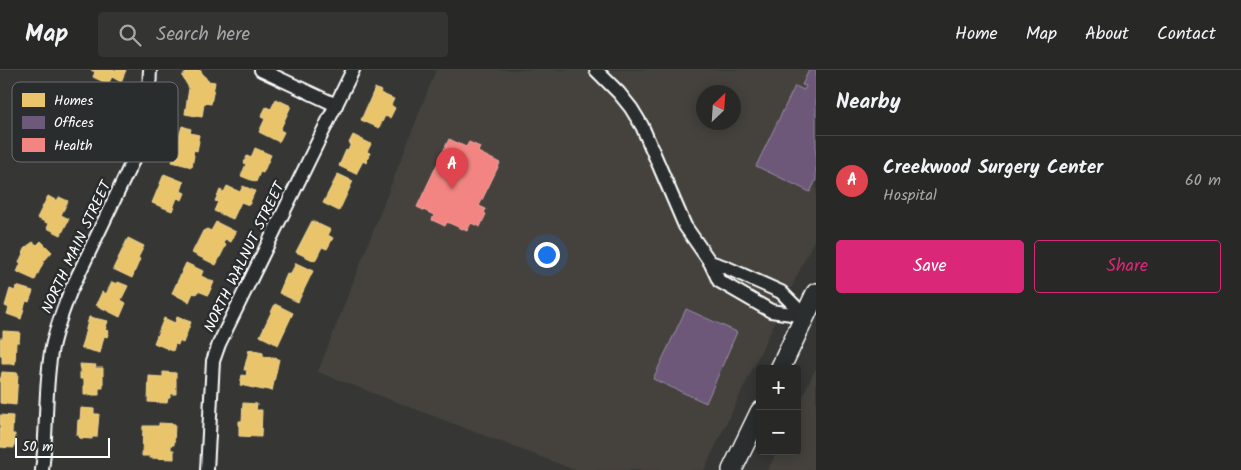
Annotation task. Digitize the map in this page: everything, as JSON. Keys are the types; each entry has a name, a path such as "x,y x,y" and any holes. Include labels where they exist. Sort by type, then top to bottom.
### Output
{"main road":[{"path":"782,365 816,294"},
{"path":"732,470 756,420"}],"street":[{"path":"261,70 336,105"},
{"name":"NORTH WALNUT STREET","path":"207,470 213,360 219,344 353,70"},
{"path":"596,70 619,93 642,126 685,226 710,262 720,281 771,311 805,316"},
{"name":"NORTH MAIN STREET","path":"42,470 50,363 56,331 70,292 132,162"},
{"path":"710,262 781,292 805,316"}],"shaded area":[{"path":"436,70 816,70 816,236 704,470 575,470 318,372"},
{"path":"816,368 816,470 768,470 775,455 801,455 801,400"}],"building: Homes":[{"path":"91,70 126,70 121,82 112,77 109,82 104,82 93,77 95,72"},
{"path":"190,70 200,70 208,81 215,82 211,104 204,103 202,117 185,114 189,88 182,76"},
{"path":"375,88 381,91 380,93 394,99 391,105 395,108 390,118 385,116 379,128 361,120"},
{"path":"276,99 291,106 280,130 284,132 279,142 259,132 265,119 261,117 266,107 271,109"},
{"path":"182,126 191,129 190,133 199,135 197,151 194,150 193,154 192,167 172,162 178,162 178,140"},
{"path":"353,135 371,144 367,152 370,153 366,163 363,161 356,174 339,166 346,150 348,151"},
{"path":"255,148 271,155 263,173 260,172 256,182 241,176 247,156 251,158"},
{"path":"164,174 184,182 181,191 185,193 182,200 177,198 172,211 152,203"},
{"path":"338,174 353,181 339,211 323,203"},
{"path":"227,186 240,192 243,186 255,191 249,205 241,202 233,219 214,211 218,202 215,201 220,190 224,192"},
{"path":"48,196 57,201 59,197 68,201 61,215 69,219 61,235 47,228 49,224 37,218"},
{"path":"312,221 331,230 328,235 333,238 327,249 322,247 315,261 296,252"},
{"path":"216,222 236,232 231,242 225,239 223,243 226,245 216,265 192,253 203,231 207,229 211,231"},
{"path":"128,238 144,246 132,278 113,269"},
{"path":"41,241 52,252 44,261 35,280 17,272 21,263 19,262 26,247 33,242 37,245"},
{"path":"186,263 203,271 201,276 214,282 208,295 198,291 196,294 193,293 189,302 172,293"},
{"path":"296,263 313,271 298,302 279,293 287,274 290,275"},
{"path":"112,282 128,286 121,300 126,303 120,317 96,305 102,292 106,294"},
{"path":"16,286 33,291 29,302 26,301 21,319 7,314 9,308 5,306 10,289 15,291"},
{"path":"275,304 293,313 278,345 260,336"},
{"path":"89,317 108,321 105,330 109,331 107,337 104,336 100,353 81,348"},
{"path":"177,317 191,322 183,343 179,341 178,345 175,344 173,351 154,343 164,318 175,323"},
{"path":"3,331 20,332 19,342 16,342 15,364 2,364 0,338 3,338"},
{"path":"249,350 263,353 263,356 279,359 272,391 240,385 242,375 246,376 247,370 244,370"},
{"path":"80,364 96,365 95,368 103,368 103,388 99,388 99,395 84,395 84,379 80,379"},
{"path":"2,372 18,373 16,405 0,403 0,378"},
{"path":"163,372 176,373 176,394 170,394 167,403 148,402 149,376 163,377"},
{"path":"243,403 257,404 256,410 262,410 261,437 239,436 239,421 242,421"},
{"path":"81,408 94,409 94,414 99,414 97,437 92,437 92,439 79,438 79,435 77,435"},
{"path":"0,415 13,416 12,434 15,434 14,448 0,447"},
{"path":"159,423 175,424 174,445 171,445 171,450 174,450 174,459 142,456 143,426 159,426"}],"building: Offices":[{"path":"809,70 816,70 816,180 810,192 756,166 795,86 804,90 806,86 802,85"},
{"path":"686,309 737,332 706,403 653,379"}],"building: Health":[{"path":"449,139 466,147 469,142 480,147 478,152 500,163 479,206 486,209 484,213 486,214 480,227 471,223 467,231 447,222 445,226 432,220 434,215 417,207"}],"place":[{"name":"Creekwood Surgery Center","path":"452,189"}]}
